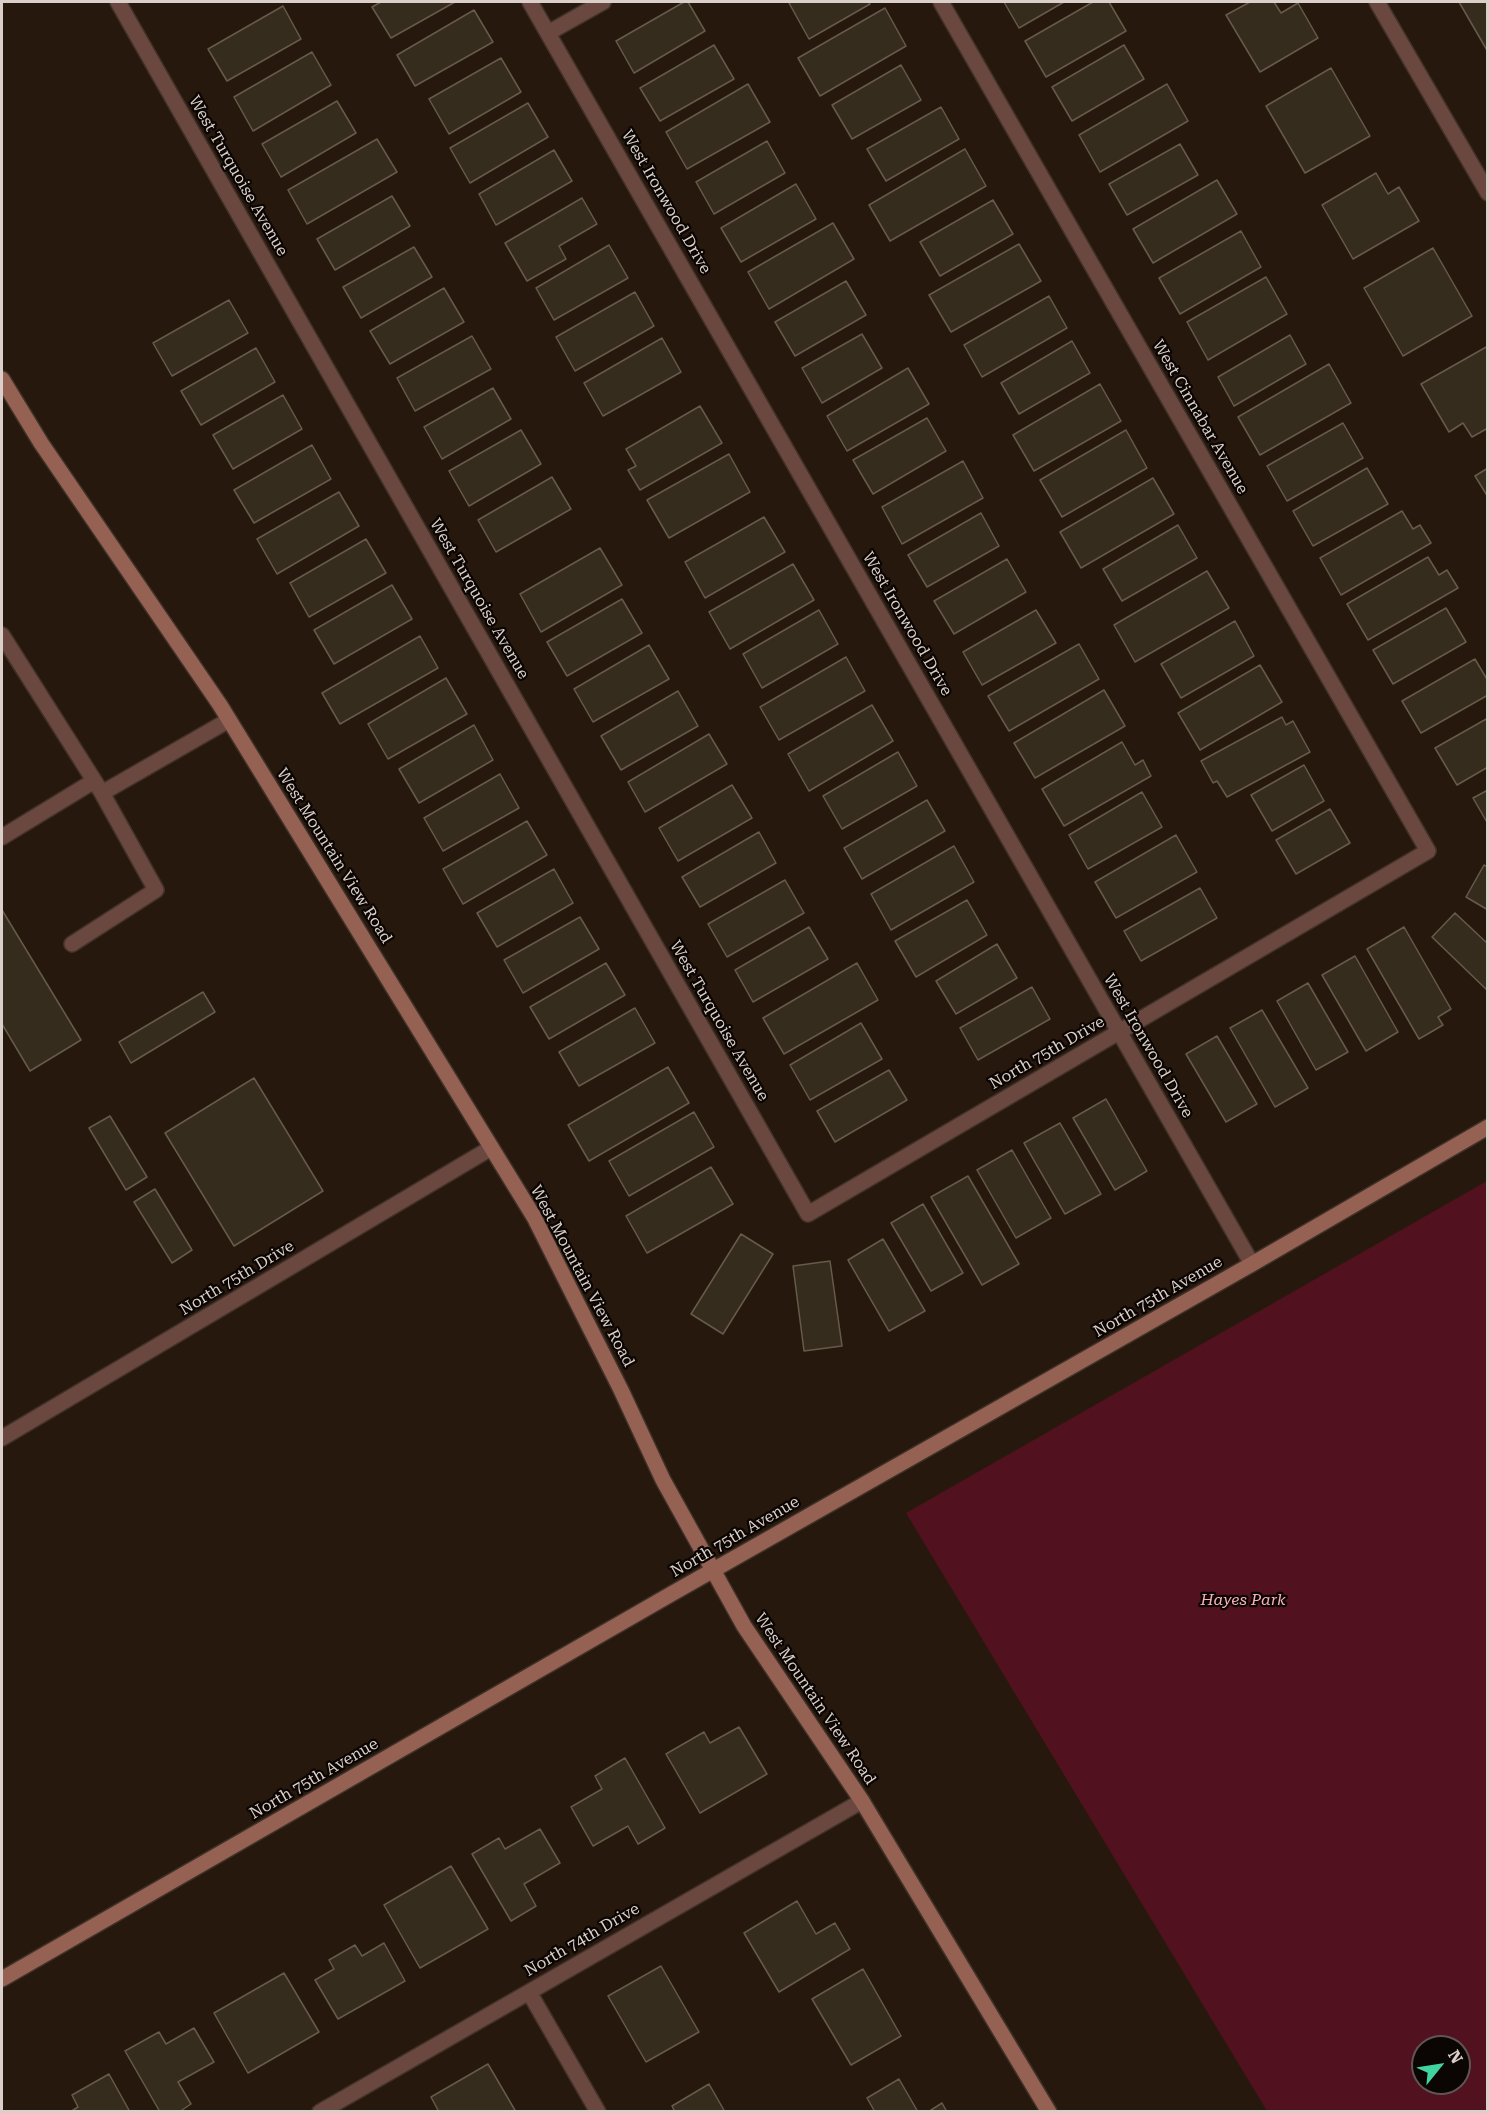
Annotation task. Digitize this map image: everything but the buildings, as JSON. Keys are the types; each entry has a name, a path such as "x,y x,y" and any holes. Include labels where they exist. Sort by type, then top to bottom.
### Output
{"street":[{"name":"West Turquoise Avenue","path":"118,2 808,1214"},
{"name":"West Ironwood Drive","path":"530,2 1252,1264"},
{"path":"548,33 603,2"},
{"name":"West Cinnabar Avenue","path":"941,2 1428,851"},
{"path":"1377,2 1488,193"},
{"name":"West Mountain View Road","path":"2,379 41,443 229,720 534,1217 612,1371 663,1480 744,1626 862,1801 1049,2112"},
{"path":"2,634 98,787 156,890 72,944"},
{"path":"2,837 229,720"},
{"name":"North 75th Drive","path":"808,1214 1428,851"},
{"name":"North 75th Avenue","path":"2,1979 1488,1127"},
{"name":"North 75th Drive","path":"2,1438 491,1148"},
{"name":"North 74th Drive","path":"320,2112 862,1801"},
{"path":"529,1992 598,2112"}],"green space":[{"name":"Hayes Park","path":"1487,1181 1487,2111 1267,2111 906,1513"}]}
